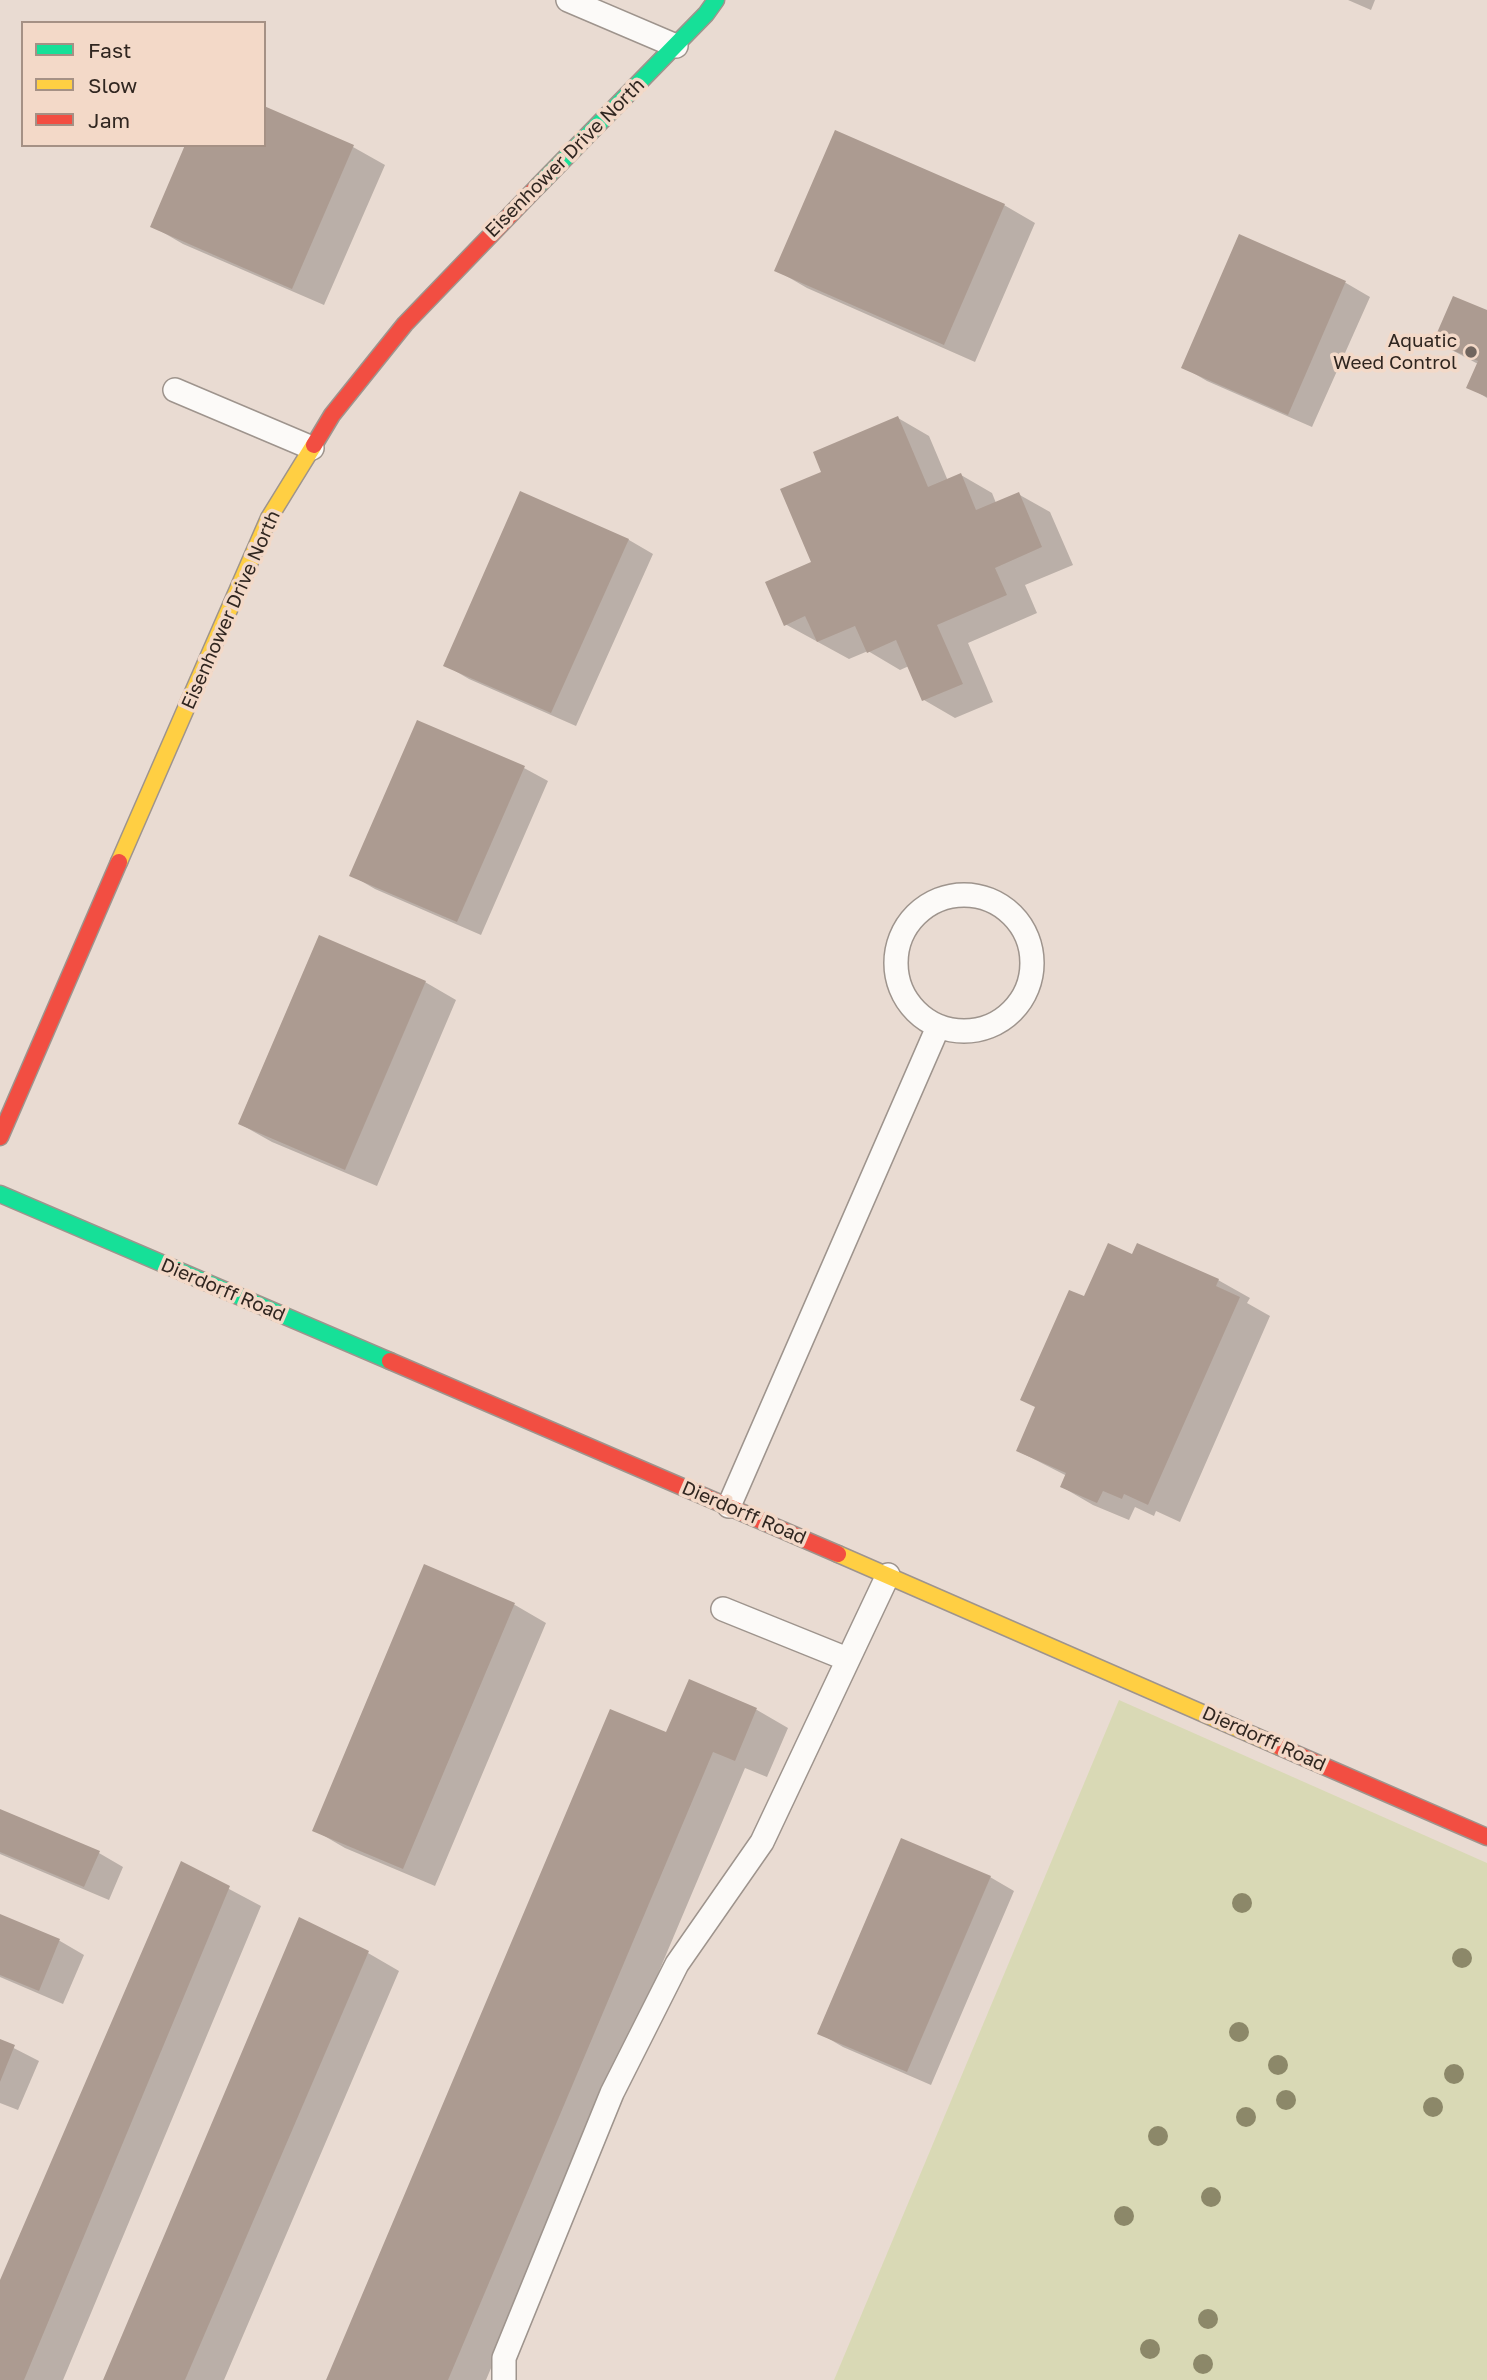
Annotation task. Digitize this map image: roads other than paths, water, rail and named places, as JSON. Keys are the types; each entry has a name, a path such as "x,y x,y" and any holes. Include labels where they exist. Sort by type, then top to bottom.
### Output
{"street":[{"name":"Eisenhower Drive North","path":"0,1137 270,518 332,415 405,324 676,46 716,0"},
{"name":"Dierdorff Road","path":"0,1194 729,1506 1487,1837"}],"lane":[{"path":"568,0 676,46"},
{"path":"175,390 312,448"},
{"path":"965,894 989,899 1007,910 1021,926 1030,946 1032,967 1027,988 1017,1007 1000,1021 981,1030 959,1031 938,1027 918,1014 903,996 896,973 897,950 905,927 921,910 942,898 965,894"},
{"path":"729,1506 938,1027"},
{"path":"504,2380 504,2358 612,2093 677,1965 761,1842 888,1575"},
{"path":"723,1609 847,1659"}],"place":[{"name":"Aquatic Weed Control","path":"1471,352"}]}
